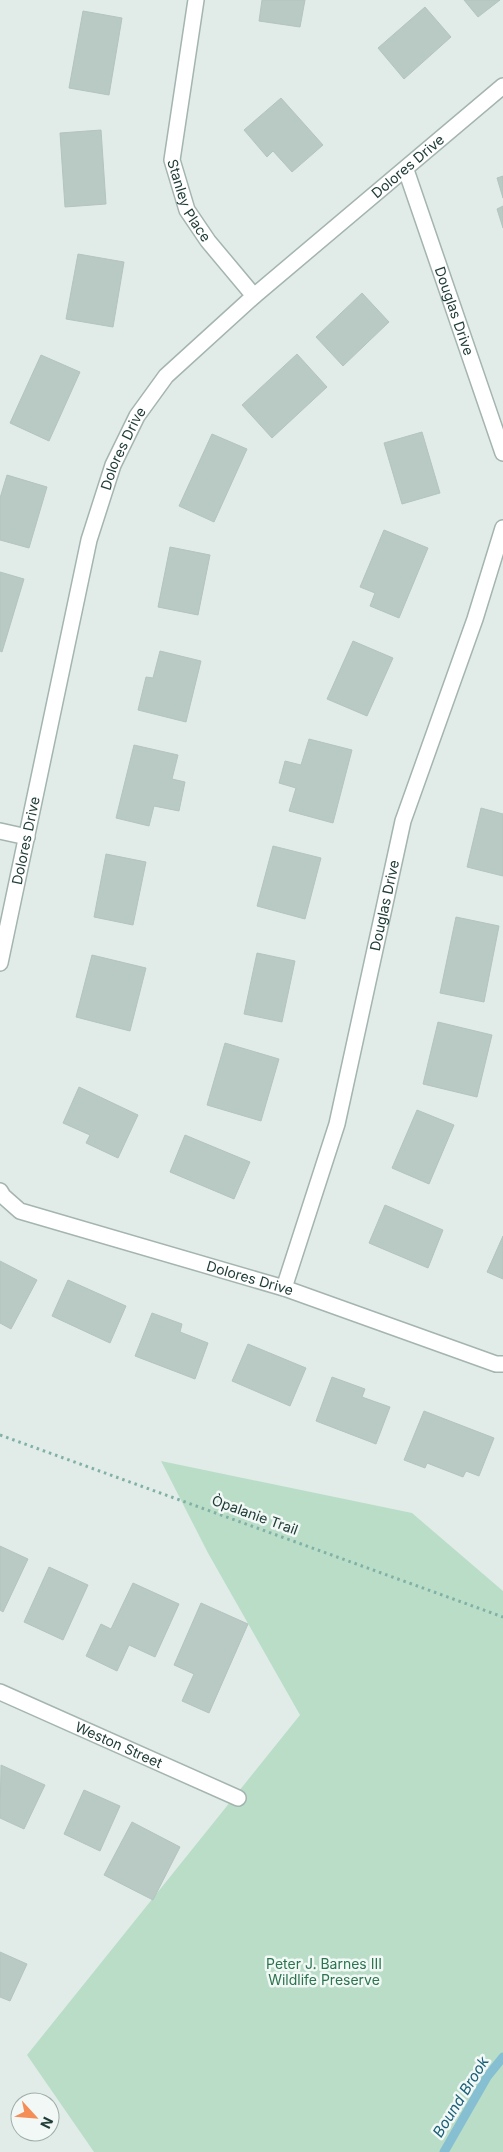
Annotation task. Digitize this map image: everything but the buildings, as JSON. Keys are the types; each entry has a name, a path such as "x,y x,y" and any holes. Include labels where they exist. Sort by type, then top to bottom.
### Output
{"street":[{"name":"Stanley Place","path":"196,0 172,160 187,210 208,241 254,296"},
{"name":"Dolores Drive","path":"0,963 89,540 113,465 137,416 166,376 254,296 406,170 503,86"},
{"name":"Douglas Drive","path":"406,170 503,453"},
{"name":"Douglas Drive","path":"284,1288 337,1124 402,820 475,619 503,528"},
{"path":"0,831 27,837"},
{"name":"Dolores Drive","path":"0,1191 2,1196 20,1211 284,1288 496,1364 503,1364"},
{"name":"Weston Street","path":"0,1692 238,1798"}],"path":[{"name":"Òpalanie Trail","path":"0,1435 503,1617"}],"green space":[{"name":"Peter J. Barnes III Wildlife Preserve","path":"161,1461 412,1513 503,1591 503,2152 94,2152 60,2103 60,2092 53,2092 27,2055 300,1715 208,1553"}],"waterway":[{"name":"Bound Brook","path":"444,2152 487,2077 503,2057"}]}
